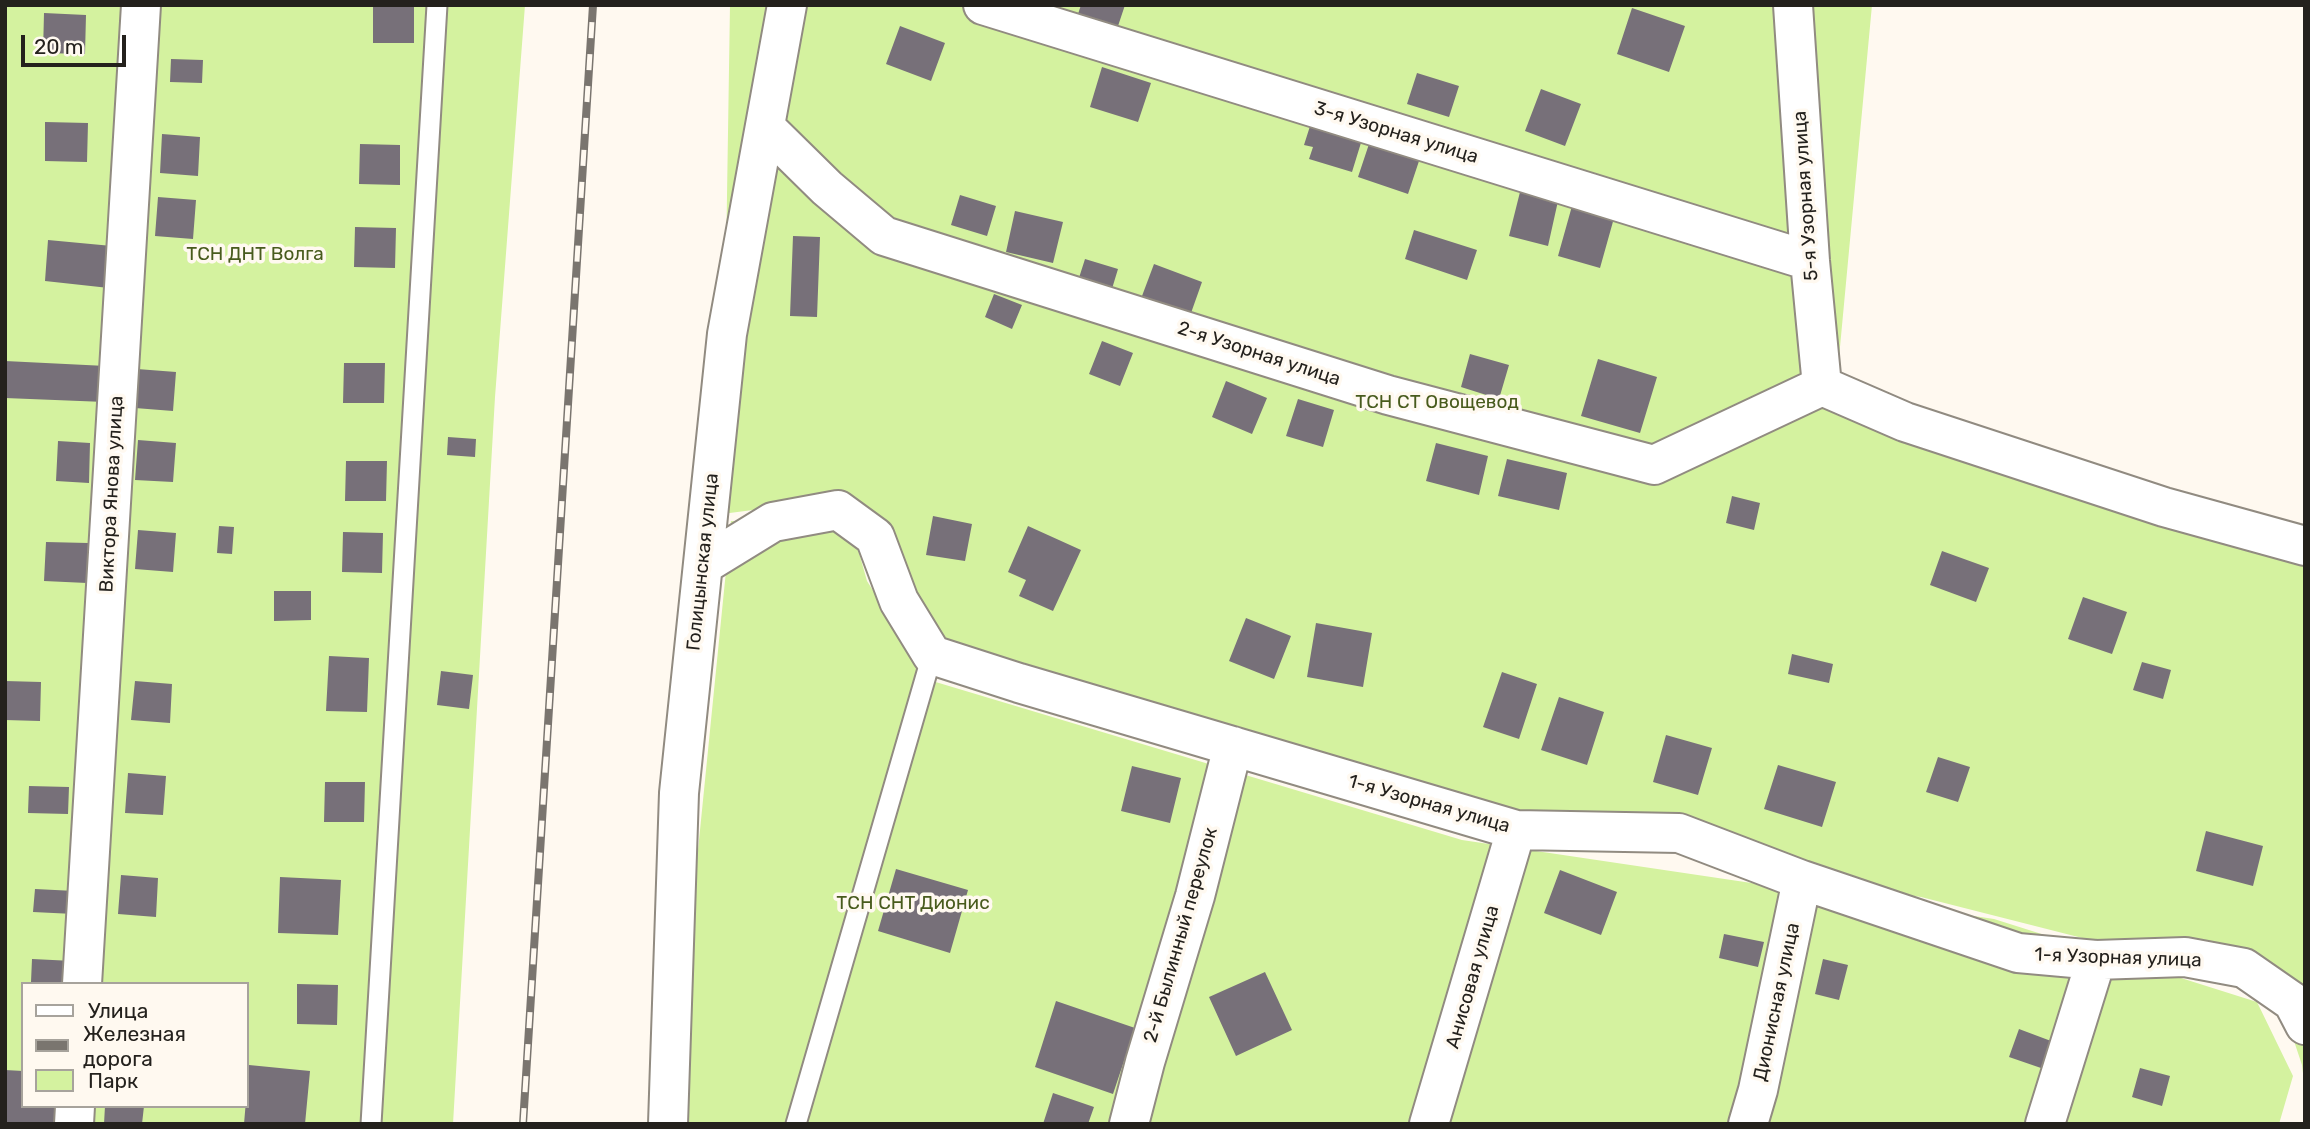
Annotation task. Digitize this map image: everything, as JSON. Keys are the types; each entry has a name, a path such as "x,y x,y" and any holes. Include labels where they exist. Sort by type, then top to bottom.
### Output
{"street":[{"name":"Виктора Янова улица","path":"82,982 141,5"},
{"name":"Голицынская улица","path":"668,1124 679,793 727,334 787,5"},
{"name":"3-я Узорная улица","path":"983,5 1810,261"},
{"name":"5-я Узорная улица","path":"1793,5 1810,261 1822,386"},
{"name":"2-я Узорная улица","path":"765,127 827,188 884,236 1388,395 1654,465 1822,386"},
{"path":"1822,386 1905,422 2164,506 2305,546"},
{"path":"703,565 773,522 838,510 875,537 899,601 932,654"},
{"name":"1-я Узорная улица","path":"932,654 1019,683 1516,830 1679,833 1802,880 2018,953 2096,960 2185,957 2244,968 2293,1002 2305,1026"},
{"name":"2-й Былинный переулок","path":"1129,1124 1195,896 1233,746"},
{"name":"Анисовая улица","path":"1429,1124 1516,830"},
{"name":"Дионисная улица","path":"1748,1124 1758,1090 1802,880"},
{"path":"2045,1124 2096,960"}],"lane":[{"path":"371,1124 437,5"},
{"path":"796,1124 932,654"}],"green space":[{"name":"ТСН ДНТ Волга","path":"5,5 525,5 495,397 453,1124 5,1124"},
{"name":"ТСН СТ Овощевод","path":"730,5 1872,5 1837,379 2305,535 2305,1090 2302,1065 2289,1026 2252,990 2208,980 2098,942 1921,897 1746,871 1658,847 936,671 869,548 825,494 776,507 722,514"},
{"name":"ТСН СНТ Дионис","path":"731,521 816,524 856,542 867,581 929,680 1462,840 1994,919 2257,1002 2293,1076 2279,1124 675,1124 697,860"}],"building":[{"path":"373,5 414,5 414,43 373,43"},
{"path":"1081,5 1125,5 1117,29 1077,17"},
{"path":"1632,8 1685,26 1669,72 1617,54"},
{"path":"44,13 86,15 85,54 43,53"},
{"path":"900,26 945,43 931,81 886,64"},
{"path":"171,59 203,60 202,83 170,82"},
{"path":"1102,67 1151,83 1138,122 1090,107"},
{"path":"1417,73 1459,86 1449,117 1407,104"},
{"path":"1541,89 1581,104 1565,146 1525,131"},
{"path":"45,122 88,123 87,162 45,161"},
{"path":"1311,123 1364,133 1352,172 1309,159 1313,147 1304,145"},
{"path":"162,134 200,137 198,176 160,173"},
{"path":"1370,141 1420,158 1408,194 1358,177"},
{"path":"360,144 400,145 400,185 359,184"},
{"path":"1520,192 1558,201 1548,246 1509,236"},
{"path":"960,195 996,206 987,236 951,225"},
{"path":"158,197 196,200 193,239 155,236"},
{"path":"1572,206 1614,218 1600,268 1558,256"},
{"path":"1015,211 1063,222 1053,263 1006,252"},
{"path":"355,227 396,228 395,268 354,267"},
{"path":"1414,230 1477,250 1467,280 1405,259"},
{"path":"793,236 820,237 817,317 790,316"},
{"path":"48,240 112,246 109,288 45,281"},
{"path":"1085,259 1118,269 1111,292 1078,281"},
{"path":"1154,264 1202,282 1191,313 1142,296"},
{"path":"994,294 1022,305 1012,329 985,317"},
{"path":"1102,341 1133,353 1120,386 1089,374"},
{"path":"1470,354 1509,365 1499,399 1461,387"},
{"path":"1598,359 1657,377 1640,433 1581,416"},
{"path":"5,361 106,366 105,402 5,398"},
{"path":"344,363 385,363 384,403 343,403"},
{"path":"137,369 176,372 173,411 135,408"},
{"path":"1226,381 1267,398 1252,434 1212,417"},
{"path":"1298,399 1334,410 1323,447 1286,436"},
{"path":"448,437 476,439 475,457 447,455"},
{"path":"138,440 176,443 173,482 135,480"},
{"path":"58,441 90,443 89,483 56,481"},
{"path":"1436,443 1488,456 1479,495 1426,481"},
{"path":"1507,459 1567,473 1559,510 1498,496"},
{"path":"346,461 387,461 386,501 345,501"},
{"path":"1732,496 1760,503 1754,530 1726,523"},
{"path":"933,516 972,524 965,561 926,555"},
{"path":"219,526 234,527 232,554 217,553"},
{"path":"1028,526 1081,550 1053,611 1019,596 1026,580 1008,572"},
{"path":"138,530 176,533 173,572 135,569"},
{"path":"343,532 383,533 382,573 342,572"},
{"path":"46,542 88,543 87,583 44,581"},
{"path":"1942,551 1989,568 1976,602 1930,585"},
{"path":"274,591 311,591 311,620 274,621"},
{"path":"2083,597 2127,612 2112,654 2068,639"},
{"path":"1246,618 1291,636 1274,679 1229,661"},
{"path":"1316,623 1372,633 1363,687 1307,677"},
{"path":"1792,654 1833,664 1829,683 1788,674"},
{"path":"329,656 369,658 367,712 326,711"},
{"path":"2142,662 2171,670 2163,699 2133,690"},
{"path":"441,671 473,675 469,709 437,705"},
{"path":"1502,672 1537,684 1519,739 1483,727"},
{"path":"5,681 41,682 40,721 5,720"},
{"path":"135,681 172,684 170,723 131,720"},
{"path":"1559,697 1604,712 1587,765 1541,750"},
{"path":"1666,735 1712,748 1698,795 1653,782"},
{"path":"1938,757 1970,767 1958,802 1926,792"},
{"path":"1778,765 1836,782 1822,827 1764,809"},
{"path":"1132,766 1181,778 1170,823 1121,811"},
{"path":"128,773 166,776 163,815 125,813"},
{"path":"325,782 365,782 364,822 324,822"},
{"path":"29,786 69,787 68,814 28,813"},
{"path":"2206,831 2263,846 2253,886 2196,871"},
{"path":"896,869 968,890 950,953 878,931"},
{"path":"1560,870 1617,892 1601,935 1544,913"},
{"path":"121,875 158,878 156,917 118,914"},
{"path":"280,877 341,880 338,935 278,933"},
{"path":"35,889 75,891 74,914 33,912"},
{"path":"1724,934 1764,942 1758,967 1719,958"},
{"path":"32,959 73,961 72,982 31,982"},
{"path":"1823,959 1848,965 1839,1000 1815,994"},
{"path":"1265,972 1292,1030 1236,1056 1209,997"},
{"path":"297,984 338,985 337,1025 297,1024"},
{"path":"1056,1001 1135,1028 1113,1094 1035,1067"},
{"path":"2019,1029 2051,1041 2041,1068 2009,1057"},
{"path":"249,1065 310,1071 305,1124 244,1124 245,1108 248,1108"},
{"path":"2140,1068 2170,1076 2162,1106 2132,1097"},
{"path":"5,1070 21,1071 21,1108 65,1108 64,1124 5,1124"},
{"path":"1053,1093 1094,1107 1088,1124 1043,1124"},
{"path":"105,1108 144,1108 142,1124 104,1124"}],"railway":[{"path":"523,1124 593,5"}]}
